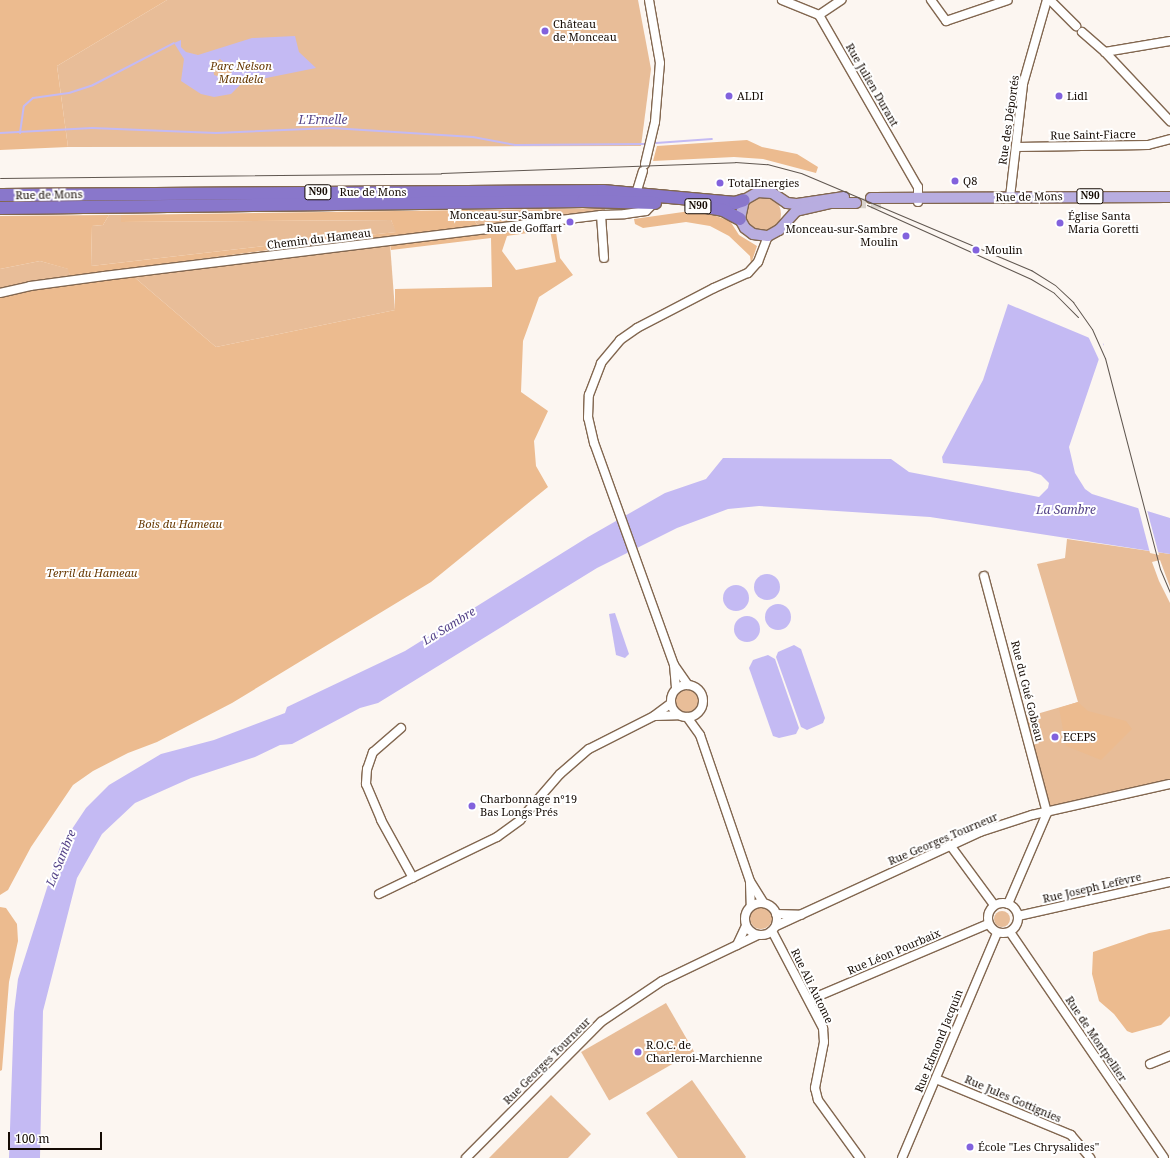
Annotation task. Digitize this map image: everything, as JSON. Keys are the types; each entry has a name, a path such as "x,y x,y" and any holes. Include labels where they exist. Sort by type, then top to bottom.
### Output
{"highway":[{"name":"Rue de Mons","path":"0,195 603,191 654,203 696,205 723,210 740,218"},
{"name":"Rue de Mons","path":"0,208 609,208 634,199 735,202 744,200"}],"main road":[{"name":"Rue de Mons","path":"744,200 753,193 763,191 788,204 844,197"},
{"name":"Rue de Mons","path":"886,204 936,198 1170,197"},
{"path":"779,198 785,210 783,223"},
{"name":"Rue de Mons","path":"871,198 919,201"},
{"path":"740,218 744,200"},
{"path":"763,236 775,233 796,211 806,208 856,203"},
{"name":"Rue de Mons","path":"740,218 745,228 763,236"}],"street":[{"path":"619,213 634,199 644,167 655,122 660,63 649,0"},
{"path":"782,0 819,15 841,0"},
{"path":"931,0 946,21 1008,0"},
{"name":"Rue des Déportés","path":"1010,197 1024,84 1047,0"},
{"path":"1050,0 1105,52 1170,121"},
{"name":"Rue Julien Durant","path":"819,15 918,187 919,201"},
{"path":"1105,52 1170,41"},
{"name":"Rue Saint-Fiacre","path":"1016,147 1148,145 1170,139"},
{"name":"Chemin du Hameau","path":"0,293 30,286 601,215 609,208 619,213 646,211 654,203"},
{"path":"601,215 604,258"},
{"path":"688,685 674,664 592,438 588,418 589,395 600,363 613,347 628,334 748,273 754,268 761,250 763,236"},
{"name":"Rue du Gué Gobeau","path":"984,576 1003,639 1047,813"},
{"path":"379,894 497,837 520,820 560,774 588,749 654,716 671,703 676,689 674,664"},
{"path":"676,689 688,685 697,688 702,696 703,705 698,713 700,735 750,881 764,903 771,906 776,914 774,928 758,935 746,926"},
{"path":"671,703 678,715"},
{"path":"654,716 678,715 687,717 698,713"},
{"path":"687,717 700,735"},
{"path":"401,728 373,752 367,768 366,784 380,820 413,878"},
{"name":"Rue Georges Tourneur","path":"774,928 980,832 1032,815 1047,813 1170,784"},
{"path":"1008,904 1047,813"},
{"path":"950,845 994,905"},
{"path":"737,945 746,926 745,914 751,906 750,881"},
{"name":"Rue Joseph Lefèvre","path":"1018,916 1170,882"},
{"path":"751,906 764,903"},
{"path":"1008,904 1014,907 1018,916 1017,924 1010,932 997,933 988,924 988,913 994,905 1008,904"},
{"name":"Rue Georges Tourneur","path":"776,914 801,915"},
{"name":"Rue Léon Pourbaix","path":"809,1000 988,924"},
{"name":"Rue Ali Autome","path":"774,928 823,1028 824,1042 815,1088 818,1100 860,1158"},
{"name":"Rue de Montpellier","path":"1010,932 1164,1158"},
{"name":"Rue Edmond Jacquin","path":"902,1158 997,933"},
{"name":"Rue Georges Tourneur","path":"466,1158 601,1022 662,981 758,935"},
{"path":"1150,1064 1170,1056"},
{"name":"Rue Jules Gottignies","path":"936,1079 1071,1135 1080,1143 1090,1158"}],"green space":[{"path":"0,0 167,0 57,66 68,147 0,150"},
{"name":"Parc Nelson Mandela","path":"167,0 638,0 651,69 641,146 68,147 57,66"},
{"path":"747,140 762,147 797,154 818,167 816,173 763,159 734,157 653,161 657,146"},
{"path":"763,196 773,199 778,204 781,214 778,224 773,229 763,232 753,229 748,224 745,214 748,204 753,199"},
{"path":"605,208 605,211 478,226 468,210"},
{"path":"468,210 478,226 340,242 339,238 396,232 391,220 121,222 121,215"},
{"path":"690,211 716,216 730,221 739,235 757,246 751,264 750,256 729,236 710,226 686,222 643,228 635,224 634,219"},
{"path":"109,215 121,215 121,222 391,220 397,232 339,238 340,242 293,247 290,243 91,266 92,226 103,225"},
{"path":"109,215 103,225 92,226 91,266 290,243 293,247 70,276 68,269 40,261 0,269 0,216"},
{"name":"Bois du Hameau","path":"555,226 560,258 573,275 539,297 523,341 521,392 548,411 534,441 536,466 548,487 431,582 232,703 157,742 128,753 93,771 73,785 31,847 8,890 0,895 0,296 23,290 133,276 216,347 395,310 395,289 492,287 491,238 391,250 390,244","holes":["550,230 556,262 516,270 502,251 507,236"]},
{"path":"390,244 395,310 216,347 133,276"},
{"path":"40,261 69,269 70,276 0,289 0,269"},
{"path":"1067,539 1170,554 1170,587 1160,560 1152,562 1159,581 1170,603 1170,784 1047,813 1023,718 1078,702 1037,564 1065,558"},
{"path":"687,690 695,693 698,701 695,709 687,712 679,709 676,701 679,693"},
{"path":"1078,702 1088,711 1126,721 1132,729 1101,760 1066,746 1059,708"},
{"path":"0,907 6,908 17,924 18,941 9,982 2,1070 0,1071"},
{"path":"761,907 769,910 772,918 769,926 761,929 753,926 750,918 753,910"},
{"path":"1002,911 1008,913 1010,919 1008,925 1002,927 996,925 994,919 996,913"},
{"path":"1170,929 1170,1016 1161,1025 1132,1033 1127,1031 1114,1014 1099,1001 1092,974 1093,952 1149,933"},
{"name":"R.O.C. de Charleroi-Marchienne","path":"666,1003 694,1051 609,1100 581,1052"},
{"name":"R.O.C. de Charleroi-Marchienne","path":"692,1080 746,1157 745,1158 678,1158 646,1113"},
{"path":"551,1095 591,1134 568,1158 489,1158"}],"water":[{"path":"295,36 299,52 316,68 242,83 231,94 214,97 201,94 181,81 184,59 174,43 181,40 181,47 186,52 198,55 252,38","holes":["220,59 232,69 231,74 220,77 214,75 213,64"]},
{"name":"La Sambre","path":"1008,304 1104,344 1069,447 1075,473 1085,489 1092,494 1170,518 1170,554 930,517 759,506 728,509 677,528 597,568 378,703 360,708 292,744 280,745 255,757 191,778 135,803 102,834 77,878 43,1011 40,1158 9,1158 14,1012 18,979 60,847 86,808 109,785 161,754 214,740 285,713 287,707 405,651 588,537 665,493 706,479 723,458 891,459 909,472 1039,497 1048,488 1049,483 1041,475 1029,471 943,463 942,457 983,380"},
{"path":"767,574 776,578 780,587 776,596 767,600 758,596 754,587 758,578"},
{"path":"736,585 745,589 749,598 745,607 736,611 727,607 723,598 727,589"},
{"path":"778,604 787,608 791,617 787,626 778,630 769,626 765,617 769,608"},
{"path":"615,613 629,654 625,658 616,655 609,614"},
{"path":"747,616 756,620 760,629 756,638 747,642 738,638 734,629 738,620"},
{"path":"794,645 801,649 825,718 823,723 807,730 801,727 776,657 778,652"},
{"path":"768,655 775,659 799,728 796,734 779,738 773,736 749,668 753,660"}],"pier":[{"path":"1088,336 1102,341 1105,349 1100,362"},
{"path":"1138,507 1147,510 1159,555 1150,553"}],"waterway":[{"path":"20,133 24,106 33,98 69,93 93,85 174,43"},
{"name":"L'Ernelle","path":"0,133 92,128 216,133 332,128 473,137 515,145 645,144"},
{"name":"L'Ernelle","path":"656,143 712,139"}],"tunnel":[{"path":"856,203 886,204"}],"tram line":[{"path":"0,178 441,173 735,162 767,164 801,173 1031,270 1055,285 1073,302 1092,329 1105,358 1160,569 1170,592"},
{"path":"867,205 1031,279 1054,293 1078,317"}],"place":[{"name":"Château de Monceau","path":"545,31"},
{"name":"ALDI","path":"729,96"},
{"name":"Lidl","path":"1059,96"},
{"name":"Q8","path":"955,181"},
{"name":"TotalEnergies","path":"720,183"},
{"name":"Monceau-sur-Sambre Rue de Goffart","path":"570,222"},
{"name":"Église Santa Maria Goretti","path":"1060,223"},
{"name":"Monceau-sur-Sambre Moulin","path":"906,236"},
{"name":"Moulin","path":"976,250"},
{"name":"ECEPS","path":"1055,737"},
{"name":"Charbonnage n°19 Bas Longs Prés","path":"472,806"},
{"name":"R.O.C. de Charleroi-Marchienne","path":"638,1052"},
{"name":"École \"Les Chrysalides\"","path":"970,1147"}],"park label":[{"name":"Terril du Hameau","path":"92,573"}]}
